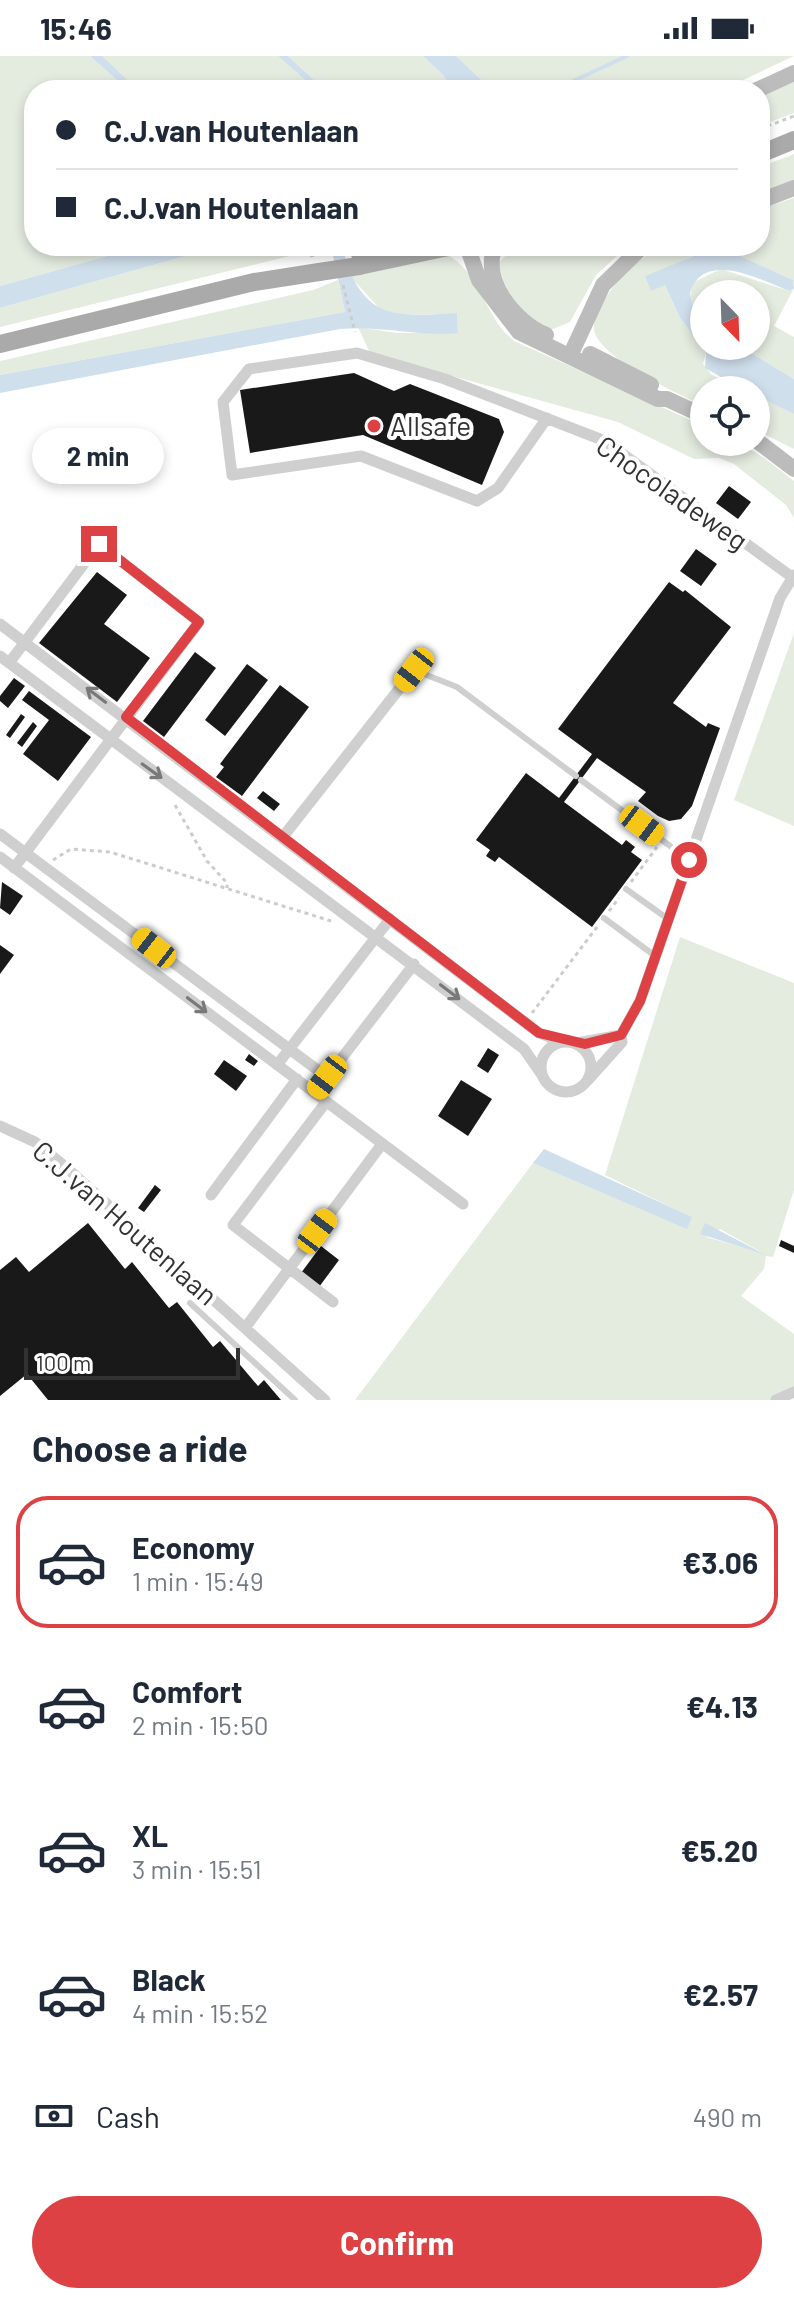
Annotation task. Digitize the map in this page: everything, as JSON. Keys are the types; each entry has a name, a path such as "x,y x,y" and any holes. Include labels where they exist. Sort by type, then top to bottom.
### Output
{"main road":[{"path":"770,138 794,129"},
{"path":"770,150 794,140"},
{"path":"0,344 354,256"}],"street":[{"path":"770,84 794,73"},
{"path":"770,197 794,188"},
{"path":"471,256 479,280 506,320 519,332 572,352"},
{"path":"494,256 492,273 509,305 538,331 658,399 667,399 690,410"},
{"path":"572,352 603,285 633,256"},
{"name":"Chocoladeweg","path":"547,418 498,488 477,501 361,456 232,475 223,402 249,369 357,353 424,371 547,418 605,441 793,576"},
{"path":"770,441 794,455"},
{"path":"770,451 794,469"},
{"path":"14,868 24,852 109,739 199,622 99,544 25,642 4,660 109,739 414,964 524,1049 550,1087 563,1092 577,1090 622,1042 621,1035 640,1001 780,598 793,576"},
{"path":"0,624 539,1033 562,1042 577,1043 621,1035"},
{"path":"282,838 414,670"},
{"path":"0,834 327,1077"},
{"path":"1,861 463,1204"},
{"path":"54,898 67,882"},
{"path":"104,935 116,918"},
{"path":"277,1065 390,919"},
{"path":"162,978 174,962"},
{"path":"315,1093 414,964"},
{"path":"542,1075 544,1053 562,1042"},
{"path":"577,1043 591,1059 588,1080"},
{"path":"211,1195 297,1079"},
{"path":"326,1102 233,1225 333,1302"},
{"name":"C.J.van Houtenlaan","path":"0,1126 35,1142 57,1160 325,1400"},
{"name":"C.J.van Houtenlaan","path":"245,1328 382,1144"},
{"path":"776,1400 794,1392"}],"lane":[{"path":"414,670 457,687 689,860"},
{"path":"626,889 668,919"},
{"path":"604,918 655,956"},
{"path":"190,1303 295,1400"}],"path":[{"path":"770,125 794,116"},
{"path":"321,263 326,256"},
{"path":"321,263 354,256"},
{"path":"340,275 355,332"},
{"path":"172,799 207,861 226,881 227,888"}],"shaded area":[{"path":"0,56 90,56 117,80 24,80 24,256 107,256 0,286"},
{"path":"101,56 278,56 305,80 127,80"},
{"path":"288,56 423,56 446,80 314,80"},
{"path":"456,56 794,56 743,80 481,80"},
{"path":"794,81 794,113 770,122 770,92"},
{"path":"794,154 794,181 770,189 770,163"},
{"path":"794,198 794,285 793,280 740,256 770,256 770,206"},
{"path":"185,256 289,256 0,327 0,308"},
{"path":"449,256 467,272 495,320 514,341 690,420 690,456 760,456 771,463 794,481 794,518 786,505 734,464 719,458 694,459 618,422 370,353 358,327 397,333 458,333 457,314 395,315 381,310 350,276"},
{"path":"505,256 617,256 596,275 570,322 548,331 523,310 510,293 499,262"},
{"path":"646,256 693,256 645,277 665,285 680,318 690,331 690,360 704,360 703,364 714,376 690,376 690,399 624,363 599,341 594,322 618,281"},
{"path":"721,269 755,280 698,280"},
{"path":"338,280 345,312 0,375 0,361 313,290"},
{"path":"770,285 789,291 794,288 774,326 794,337 794,379 763,360 770,360"},
{"path":"770,403 794,414 794,449 770,437"},
{"path":"794,633 794,826 734,800"},
{"path":"680,937 794,983 794,1190 773,1257 766,1256 764,1269 741,1296 794,1334 794,1393 780,1400 355,1400 533,1163 686,1228 691,1217 605,1175","holes":["720,1229 762,1253 706,1237"]}],"water":[{"path":"90,56 102,56 127,80 117,80"},
{"path":"278,56 288,56 314,80 305,80"},
{"path":"423,56 456,56 481,80 446,80"},
{"path":"107,256 185,256 0,308 0,286"},
{"path":"333,256 345,256 358,288 381,308 413,315 457,313 458,333 340,329 0,393 0,375 345,312"},
{"path":"694,256 740,256 793,280 794,288 789,291 770,283 770,280 734,271 720,270 690,280 690,331 680,318 665,285 651,291 645,276"},
{"path":"706,360 763,360 794,379 794,414 770,403 770,376 719,376 705,368"},
{"path":"544,1149 692,1217 687,1229 533,1163"},
{"path":"705,1223 766,1255 700,1234"}],"building":[{"name":"Allsafe","path":"354,373 394,391 410,384 499,419 504,432 482,485 363,435 250,453 240,390"},
{"path":"729,486 751,502 738,519 716,503"},
{"path":"696,549 717,564 701,586 680,571"},
{"path":"97,572 127,595 104,624 150,658 117,702 39,643"},
{"path":"669,582 683,592 685,590 731,627 673,703 706,727 708,723 720,728 692,806 681,819 669,821 658,816 638,801 646,792 597,758 564,802 622,845 626,840 635,847 631,852 642,860 592,927 499,857 495,862 486,856 490,850 476,840 526,773 559,798 592,754 558,729"},
{"path":"195,652 216,668 164,737 143,721"},
{"path":"247,664 268,680 225,736 205,720"},
{"path":"14,678 25,686 8,708 0,701 0,696"},
{"path":"280,685 309,707 242,796 216,777 224,767 220,764"},
{"path":"29,691 91,737 58,781 23,754 49,720 22,700"},
{"path":"21,714 25,717 10,738 6,735"},
{"path":"33,722 37,726 22,747 17,743"},
{"path":"263,791 280,804 274,811 257,798"},
{"path":"2,882 23,896 10,915 0,908"},
{"path":"0,945 14,955 0,974"},
{"path":"488,1048 499,1055 488,1073 477,1066"},
{"path":"249,1054 258,1061 254,1066 245,1060"},
{"path":"224,1060 247,1076 236,1091 214,1074"},
{"path":"461,1080 492,1099 468,1136 438,1116"},
{"path":"155,1185 161,1190 144,1212 138,1208"},
{"path":"88,1223 125,1269 132,1262 169,1308 177,1302 213,1347 220,1341 258,1386 264,1380 281,1400 48,1400 27,1374 0,1396 0,1270 16,1257 29,1272"},
{"path":"781,1240 794,1246 794,1253 779,1246"},
{"path":"321,1246 339,1260 319,1287 301,1273"}],"waterway":[{"path":"575,80 627,56"}],"place":[{"name":"Allsafe","path":"374,426"}],"route":[{"path":"99,544 199,622 126,717 547,1038 585,1044 605,1040 615,1034 621,1035 640,1001 689,860"}]}
